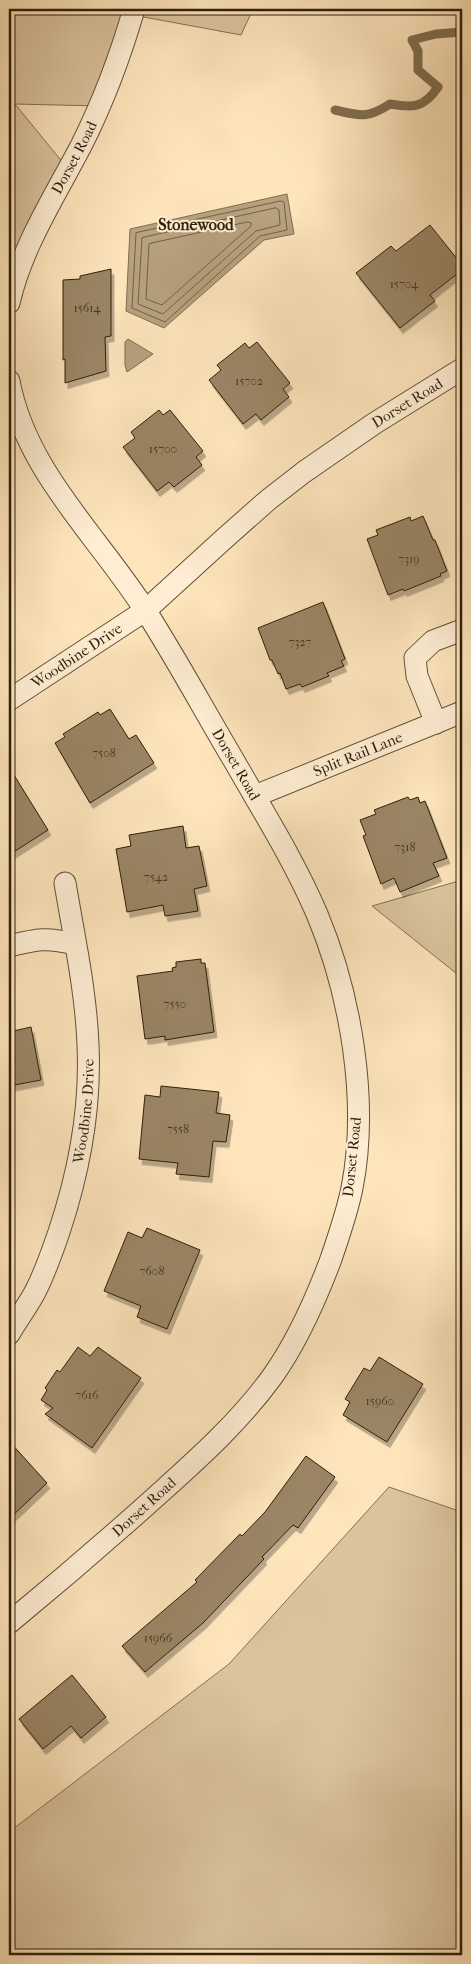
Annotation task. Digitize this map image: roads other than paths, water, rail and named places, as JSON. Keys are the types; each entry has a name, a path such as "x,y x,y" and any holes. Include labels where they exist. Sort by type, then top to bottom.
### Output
{"street":[{"name":"Dorset Road","path":"9,303 14,282 24,256 99,106 134,9"},
{"name":"Dorset Road","path":"146,610 268,500 368,427 462,369"},
{"name":"Dorset Road","path":"9,381 18,418 41,462 72,510 146,610 255,796 293,864 317,914 332,954 351,1032 356,1077 357,1135 352,1185 342,1226 322,1283 293,1343 274,1375 236,1421 197,1460 102,1545 9,1623"},
{"name":"Woodbine Drive","path":"9,700 146,610"},
{"path":"436,722 417,676 415,658 433,641 462,630"},
{"name":"Split Rail Lane","path":"255,796 462,712"},
{"name":"Woodbine Drive","path":"9,1334 35,1291 52,1254 71,1196 79,1163 88,1097 88,1045 84,993 65,883"},
{"path":"9,946 42,938 53,938 76,944"}],"water":[{"path":"287,194 294,234 264,240 164,328 126,311 130,229"},
{"path":"128,339 153,354 127,372 125,365 125,342"}],"waterway":[{"path":"335,110 364,115 375,112 390,104 412,106 423,103 438,87 418,70 418,51 412,40 436,34 462,32"}],"district":[{"name":"Stonewood","path":"196,224"}]}
